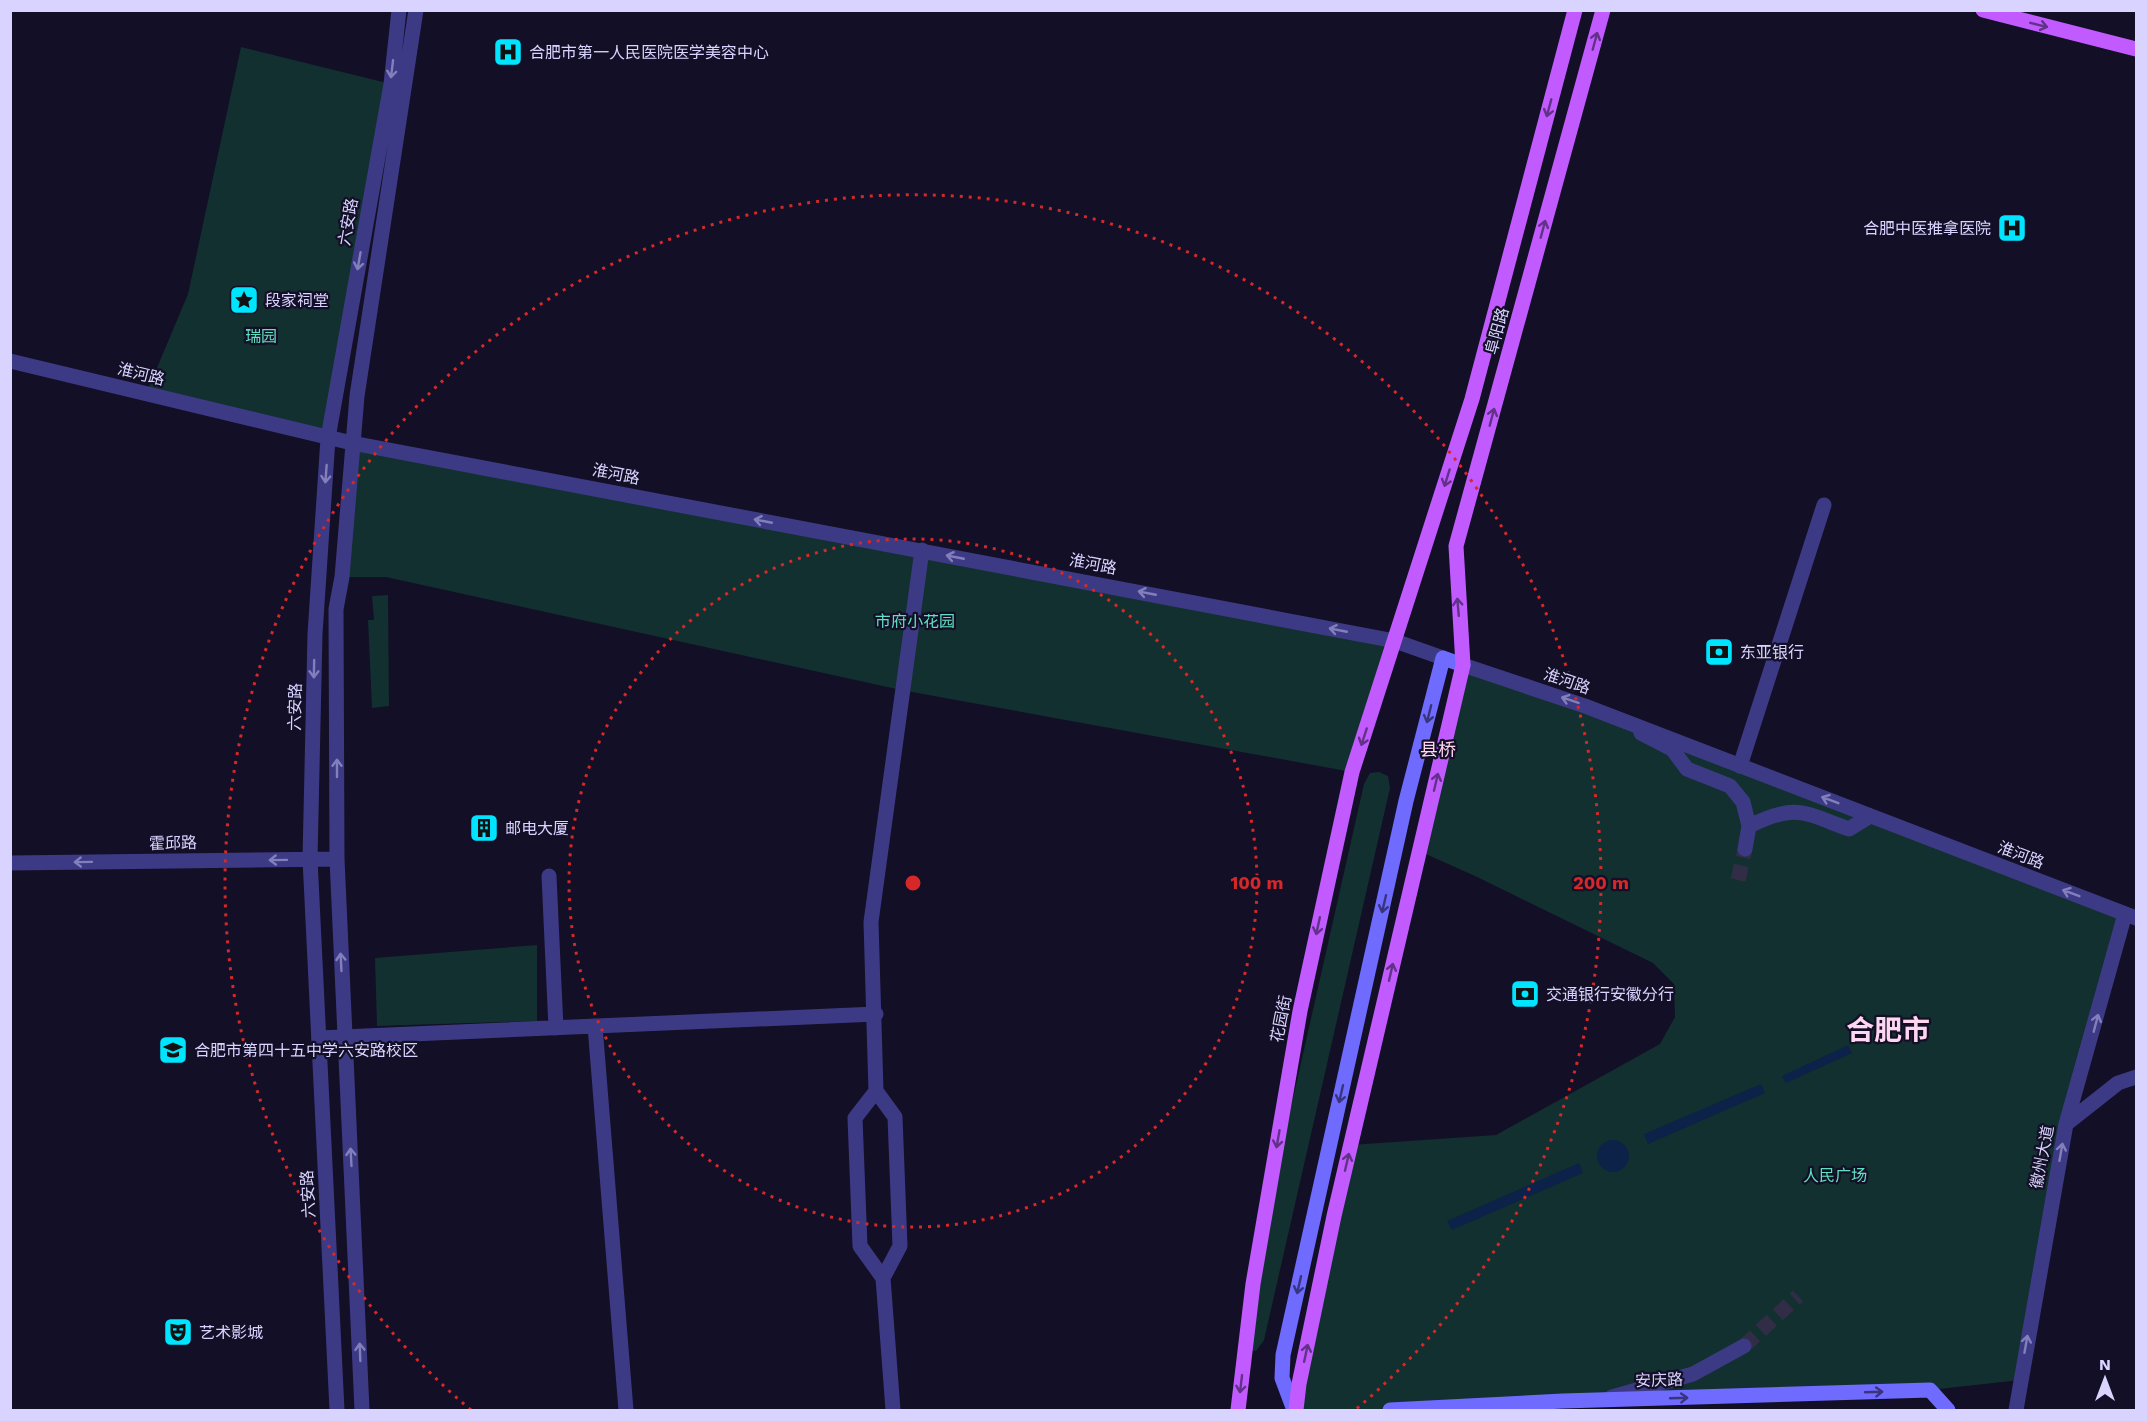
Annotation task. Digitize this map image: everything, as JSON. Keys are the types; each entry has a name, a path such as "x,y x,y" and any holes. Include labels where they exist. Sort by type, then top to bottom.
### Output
{"main road":[{"name":"阜阳路","path":"1395,642 1472,399 1575,10"},
{"name":"阜阳路","path":"1463,665 1456,546 1603,10"},
{"path":"1983,10 2136,49"},
{"name":"花园街","path":"1238,1410 1253,1284 1300,1011 1352,772 1395,642"},
{"name":"淮河路","path":"1443,657 1463,665"},
{"path":"1295,1410 1282,1378 1283,1355 1406,801 1443,657"},
{"path":"1295,1410 1337,1206 1463,665"},
{"name":"安庆路","path":"1390,1410 1600,1400 1930,1390 1948,1410"}],"street":[{"name":"六安路","path":"337,1410 310,859 315,634 328,438 391,84 399,10"},
{"path":"362,1410 337,859 336,609 342,577 357,396 406,88 416,10"},
{"name":"淮河路","path":"10,361 352,443 1395,642 1443,657"},
{"path":"1740,766 1824,505"},
{"path":"883,1278 900,1246 895,1117 876,1091 876,1014 871,922 921,550"},
{"name":"淮河路","path":"1463,665 1604,713 2131,916"},
{"path":"1604,713 1672,749 1687,769 1730,786 1743,802 1749,826 1745,849"},
{"path":"1749,826 1774,814 1796,810 1849,829 1870,816"},
{"name":"霍邱路","path":"10,862 337,859"},
{"path":"549,876 556,1028"},
{"name":"徽州大道","path":"2016,1410 2066,1124 2131,916"},
{"path":"319,1038 876,1014"},
{"path":"595,1026 627,1410"},
{"path":"2066,1124 2118,1083 2136,1077"},
{"path":"876,1091 855,1118 860,1246 883,1278 893,1410"},
{"path":"1600,1400 1694,1374 1744,1346"}],"green space":[{"name":"瑞园","path":"241,47 391,84 328,438 146,394 188,294"},
{"name":"市府小花园","path":"352,443 1395,641 1352,772 901,690 386,577 342,577"},
{"path":"388,595 389,706 372,708 368,620 374,620 372,596"},
{"name":"人民广场","path":"1463,665 2125,914 2080,1079 2020,1380 1930,1390 1395,1410 1296,1410 1351,1145 1496,1135 1660,1044 1675,1017 1674,984 1653,963 1419,851"},
{"path":"1379,772 1388,776 1390,788 1264,1340 1256,1351 1245,1350 1240,1333 1364,784 1370,773"},
{"path":"537,945 537,1021 377,1026 375,958"}],"water":[{"path":"1848,1045 1852,1053 1786,1083 1782,1076"},
{"path":"1761,1084 1765,1093 1648,1144 1644,1134"},
{"path":"1613,1140 1625,1144 1629,1156 1625,1168 1613,1172 1601,1168 1597,1156 1601,1144"},
{"path":"1579,1163 1583,1173 1452,1230 1447,1221"}],"tunnel":[{"path":"1738,880 1745,849"},
{"path":"1744,1346 1798,1296"}],"place":[{"name":"合肥市第一人民医院医学美容中心","path":"508,52"},
{"name":"合肥中医推拿医院","path":"2012,228"},
{"name":"段家祠堂","path":"244,300"},
{"name":"东亚银行","path":"1719,652"},
{"name":"邮电大厦","path":"484,828"},
{"name":"交通银行安徽分行","path":"1525,994"},
{"name":"合肥市第四十五中学六安路校区","path":"173,1050"},
{"name":"艺术影城","path":"178,1332"}],"district":[{"name":"县桥","path":"1438,749"},
{"name":"合肥市","path":"1888,1030"}]}
